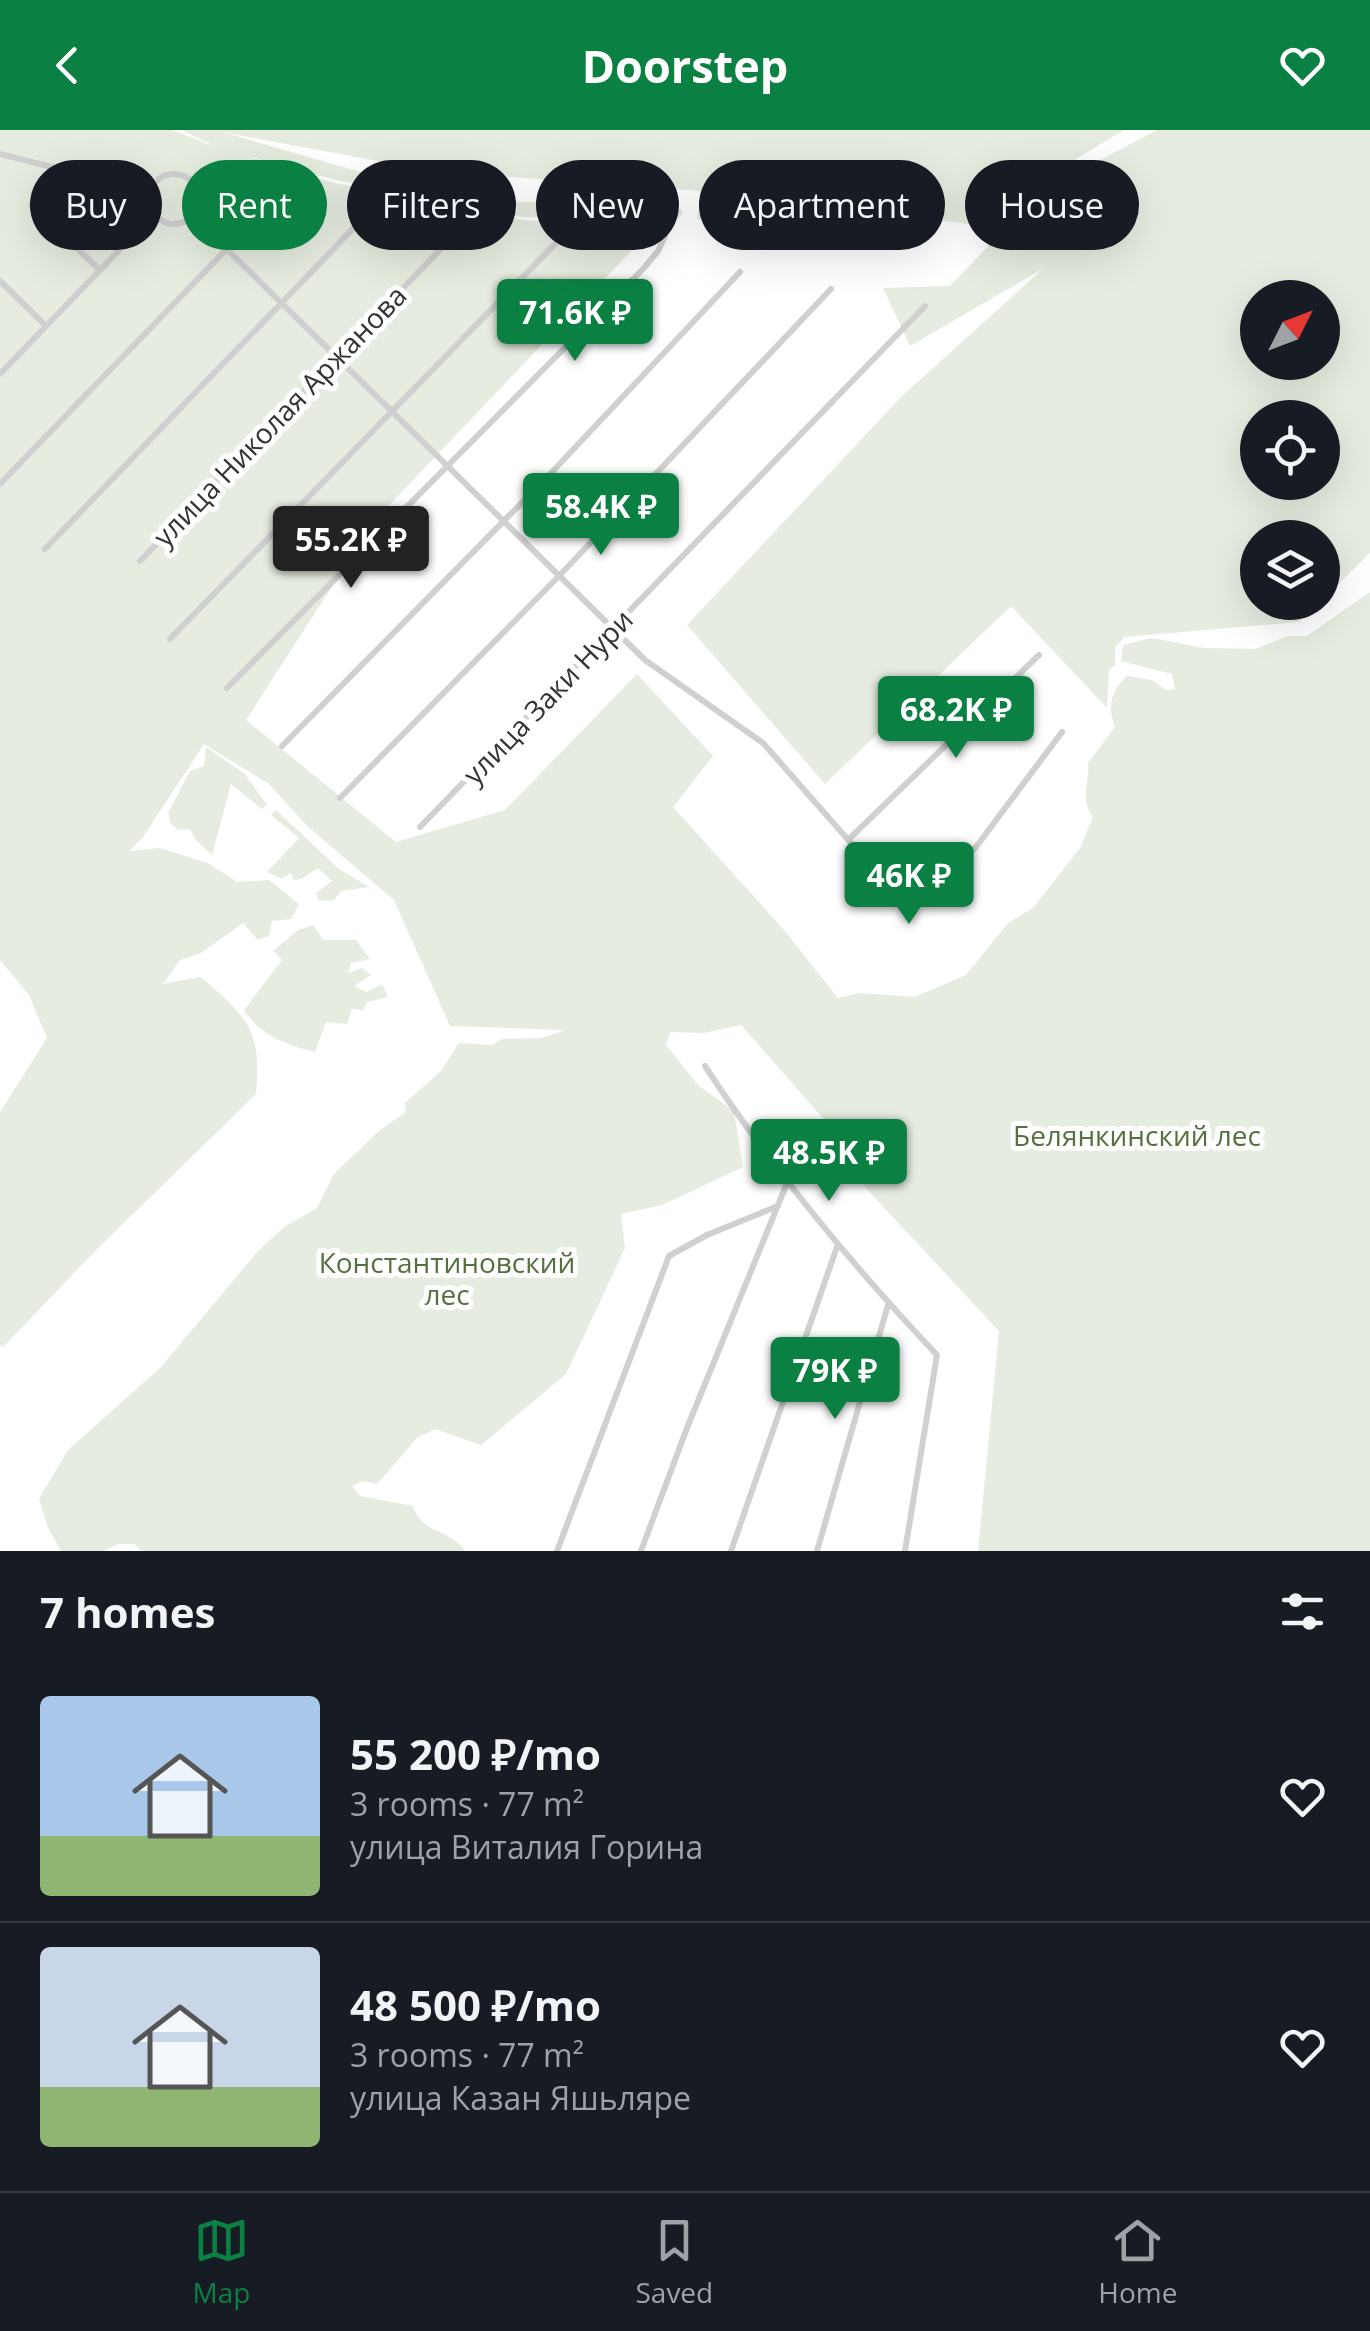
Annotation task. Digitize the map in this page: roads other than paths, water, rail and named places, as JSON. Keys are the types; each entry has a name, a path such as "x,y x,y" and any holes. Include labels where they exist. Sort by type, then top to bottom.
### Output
{"street":[{"path":"0,154 30,162"},
{"path":"45,549 347,235"},
{"path":"79,250 100,270"},
{"path":"0,374 119,250"},
{"path":"0,484 227,250 645,660 763,743 909,909 976,848 1062,732"},
{"name":"улица Николая Аржанова","path":"140,561 440,250"},
{"path":"170,639 549,250"},
{"path":"227,688 449,468 643,269 656,250"},
{"path":"282,746 504,522 740,272"},
{"path":"0,281 46,326"},
{"path":"340,798 559,576 831,289"},
{"name":"улица Заки Нури","path":"420,828 925,306"},
{"path":"848,840 1039,656"},
{"path":"705,1066 787,1182 888,1304 937,1356 904,1551"},
{"path":"642,1551 687,1428 787,1182"},
{"path":"557,1551 654,1289 670,1256 707,1235 778,1206"},
{"path":"731,1551 838,1244"},
{"path":"817,1551 888,1304"}],"park label":[{"name":"Белянкинский лес","path":"1137,1136"},
{"name":"Константиновский лес","path":"447,1279"}]}
